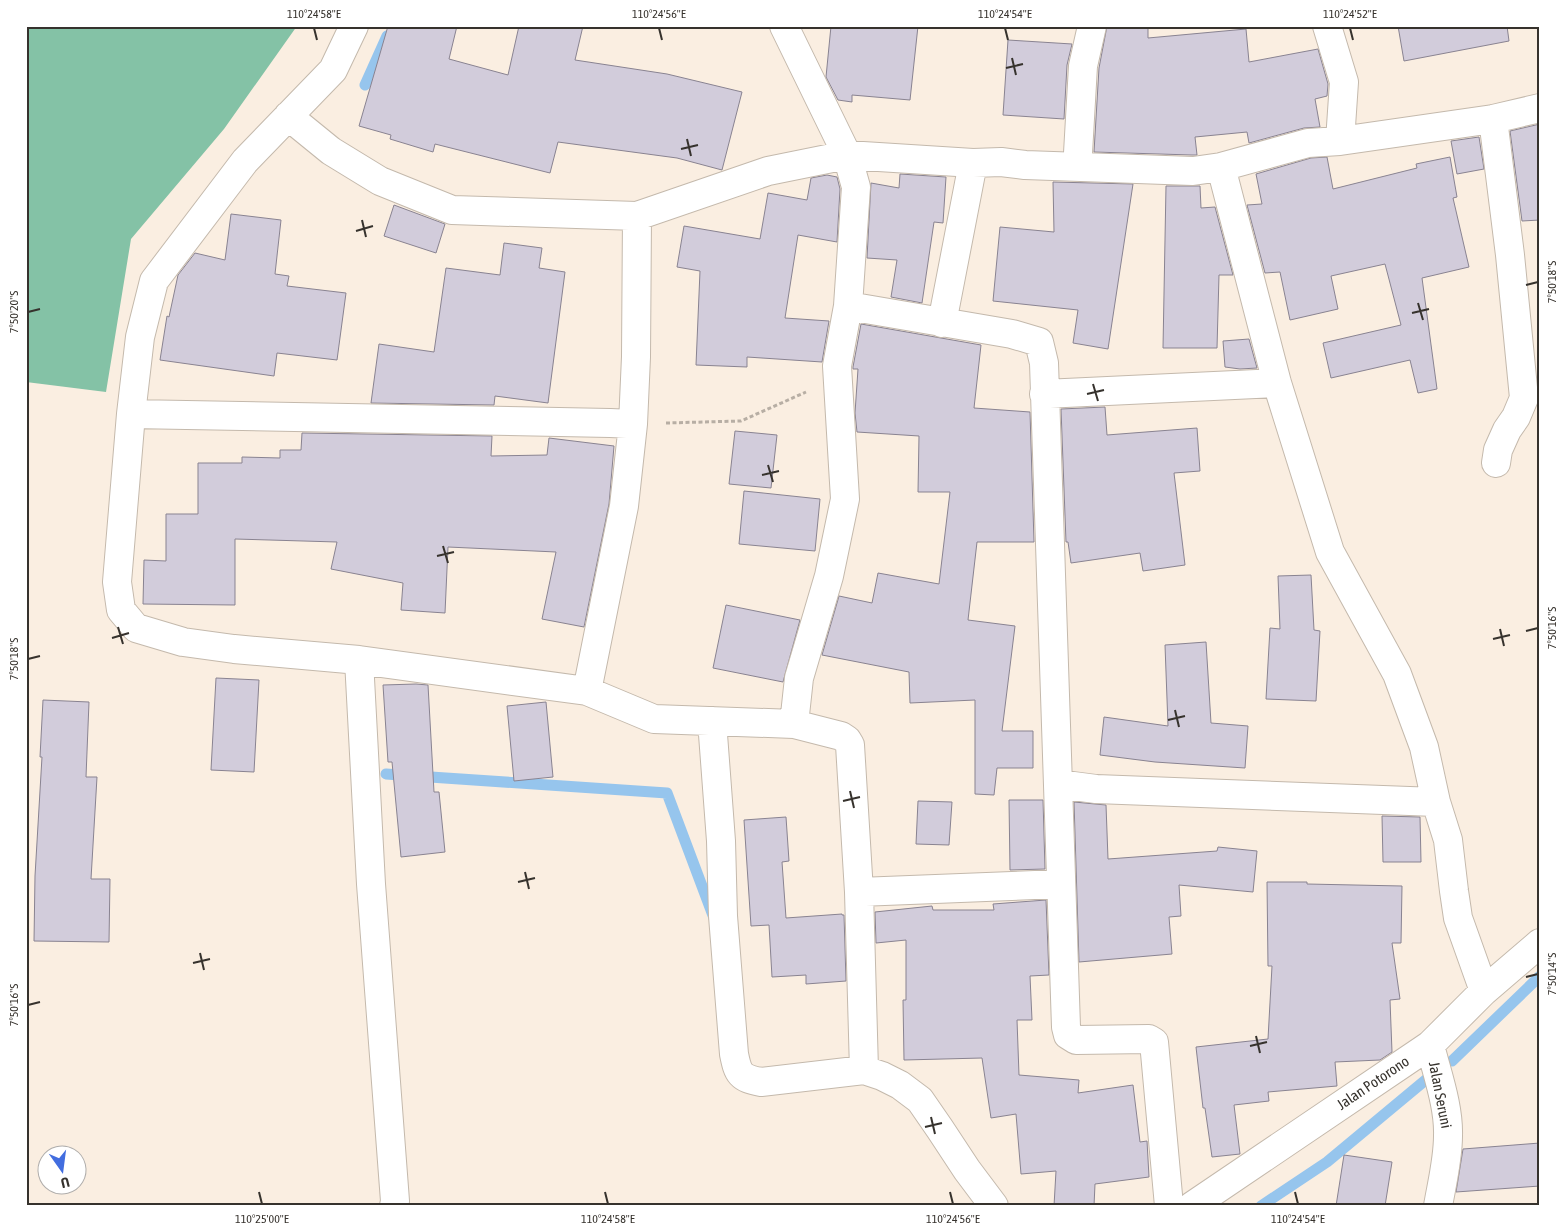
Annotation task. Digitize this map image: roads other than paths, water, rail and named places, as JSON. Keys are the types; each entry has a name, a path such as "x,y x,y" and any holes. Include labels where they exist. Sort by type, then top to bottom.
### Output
{"street":[{"path":"354,26 333,70 245,162 154,281 140,337 131,414 117,582 121,610 136,628 184,642 234,649 359,660 587,691 654,720 794,724 841,736 850,745 858,892 864,1070"},
{"path":"784,26 847,155 856,187 848,306 837,366 845,499 829,576 799,678 794,724"},
{"path":"1080,166 1078,153 1083,66 1092,26"},
{"path":"1327,26 1344,82 1340,141"},
{"path":"288,116 331,151 380,181 452,210 637,216 768,171 847,155 973,163 1001,162 1193,171 1221,167 1308,143 1340,141 1493,119 1540,108"},
{"path":"1493,119 1510,256 1524,398 1498,450 1496,463"},
{"path":"942,323 973,163"},
{"path":"1221,167 1277,383 1330,552 1397,674 1424,747 1436,802 1448,840 1458,918 1484,991"},
{"path":"587,691 624,506 636,357 637,216"},
{"path":"848,306 1012,334 1039,342 1044,363 1060,884 1068,1035 1076,1040 1149,1039 1154,1042 1169,1206"},
{"path":"1044,394 1277,383"},
{"path":"131,414 632,424"},
{"path":"359,660 371,884 394,1206"},
{"path":"712,721 721,841 724,916 734,1054 737,1070 744,1078 760,1082 864,1070 900,1085 920,1100 967,1170 994,1206"},
{"path":"1058,784 1096,789 1436,802"},
{"path":"858,892 1060,884"},
{"name":"Jalan Potorono","path":"1192,1206 1430,1044 1484,991 1540,943"},
{"name":"Jalan Seruni","path":"1430,1044 1445,1107 1448,1136 1438,1206"}],"waterway":[{"path":"365,85 387,36"},
{"path":"386,774 667,793 714,918"},
{"path":"1452,1061 1540,976"},
{"path":"1261,1206 1327,1162 1428,1078"}]}
